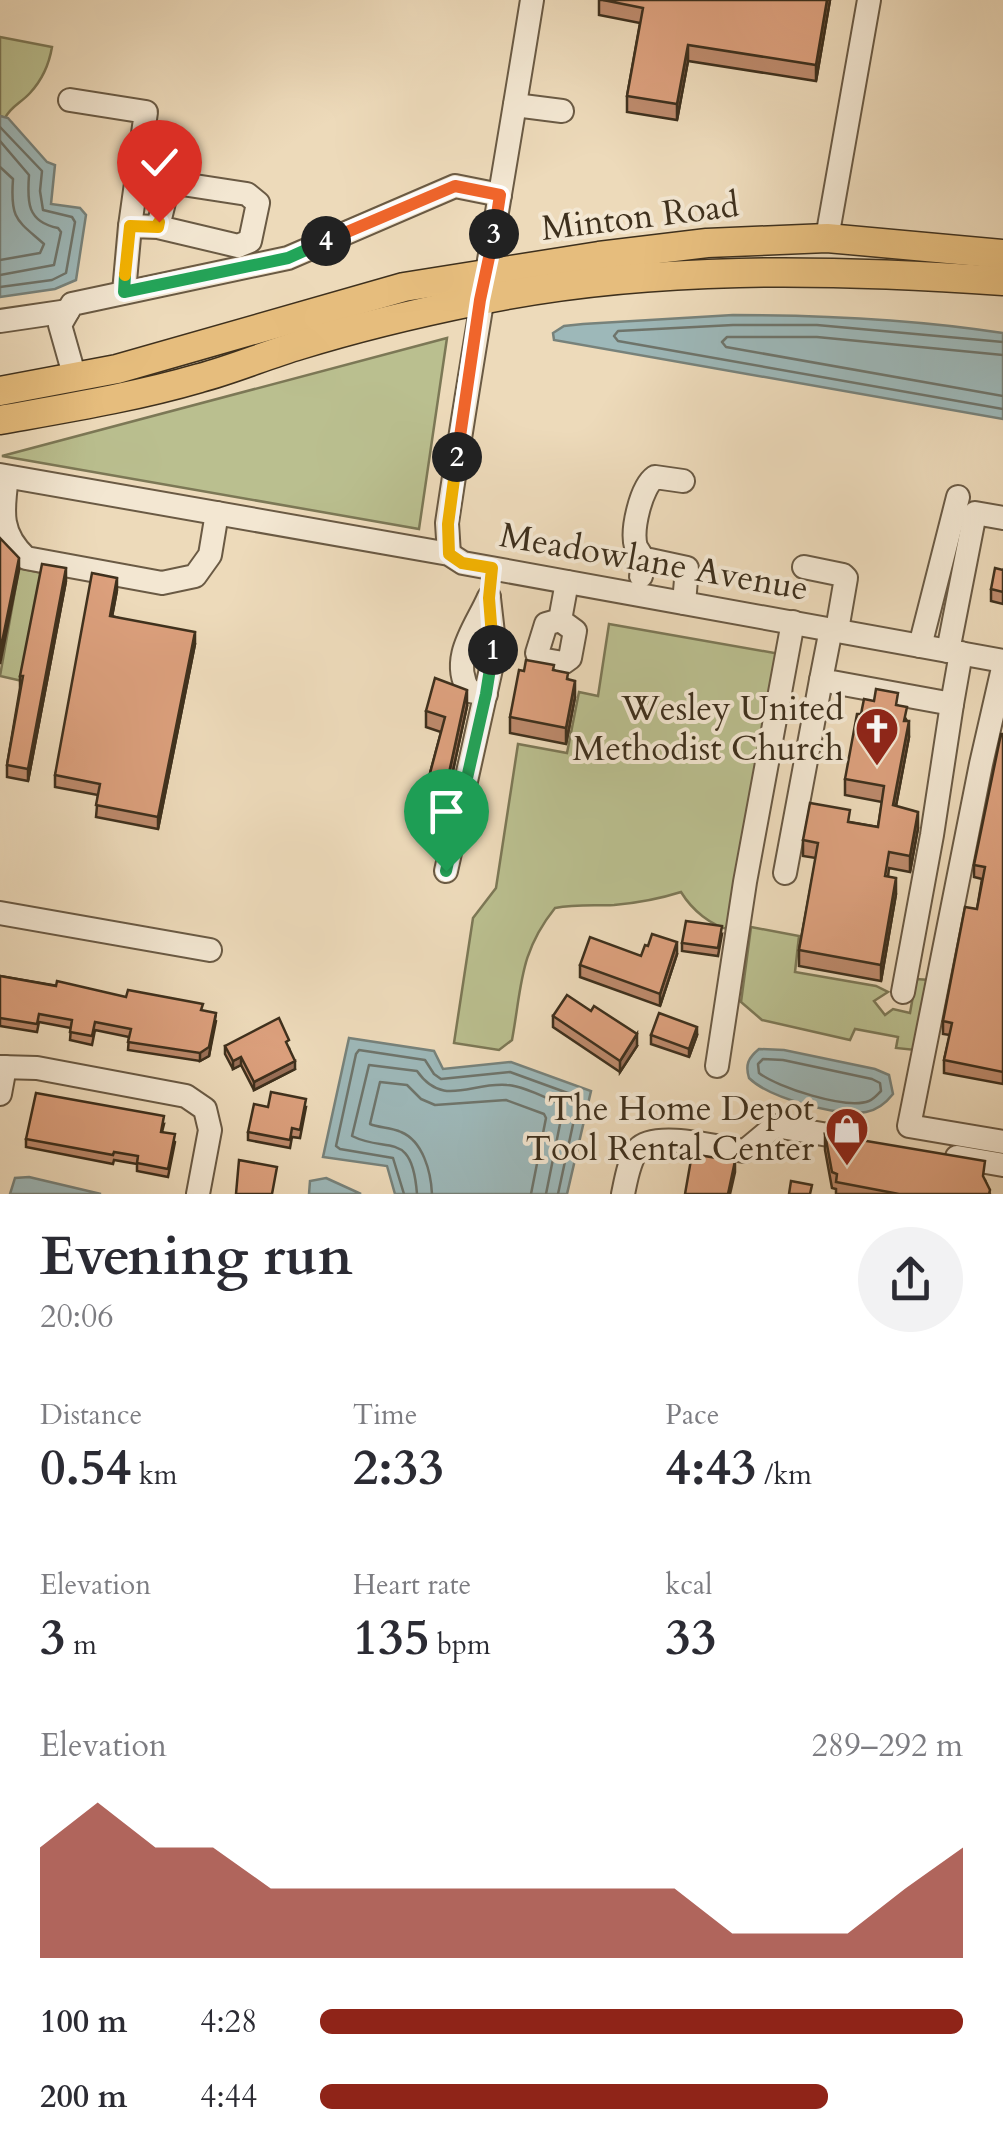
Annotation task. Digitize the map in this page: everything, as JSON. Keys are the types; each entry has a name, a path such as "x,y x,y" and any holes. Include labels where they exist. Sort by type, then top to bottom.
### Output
{"main road":[{"name":"Minton Road","path":"0,420 198,379 483,287 707,244 827,238 1003,254"},
{"name":"Minton Road","path":"0,391 75,378 404,287 483,287 796,272 1003,281"},
{"path":"75,378 92,404"}],"street":[{"path":"449,554 448,524 483,287 532,0"},
{"path":"827,238 869,0"},
{"path":"70,100 146,112 124,292"},
{"path":"515,105 562,112"},
{"path":"75,378 60,325 72,304 288,258 455,186 500,195"},
{"path":"130,226 158,227"},
{"path":"0,320 68,311"},
{"path":"4,476 0,529 8,546 26,558 162,583 195,576 210,555 217,513"},
{"name":"Meadowlane Avenue","path":"4,476 449,554 462,563 1003,664"},
{"path":"638,594 645,562 635,537 646,484 655,477 683,481"},
{"path":"920,646 958,497"},
{"path":"902,992 952,704 955,652 974,514 1003,518"},
{"path":"645,562 688,568 684,603"},
{"path":"785,873 821,680 846,578 844,574 804,567"},
{"path":"446,871 486,694 469,691 460,677 462,659 489,598 492,568"},
{"path":"560,620 567,582"},
{"path":"717,1066 745,882 792,622"},
{"path":"1003,664 995,741 909,1126 1003,1142"},
{"path":"821,680 952,704"},
{"path":"0,913 210,950"},
{"path":"0,1094 3,1067 37,1068 186,1096 206,1109 210,1130 198,1194"},
{"path":"623,1194 639,1148 656,1138 745,1151 775,1126 870,1142"},
{"path":"908,1149 1003,1165"}],"green space":[{"path":"0,37 52,47 38,83 5,118 0,116"},
{"path":"447,338 419,529 2,456"},
{"path":"19,568 42,573 22,681 0,676"},
{"path":"609,624 780,654 731,930 703,916 681,892 631,903 555,908 528,955 512,1040 499,1050 454,1043 473,918 496,888 518,744 567,753 579,692 598,696"},
{"path":"751,927 799,936 795,972 876,986 888,992 874,1001 885,1015 893,1009 910,1013 916,979 930,980 915,1050 896,1048 898,1037 855,1029 850,1040 762,1020 741,1002"}],"water":[{"path":"0,116 8,118 47,162 55,165 51,204 80,208 86,215 76,280 55,289 0,297"},
{"path":"733,315 868,319 1003,333 1003,419 554,340 553,333 564,326 583,324"},
{"path":"349,1038 434,1051 443,1069 511,1062 591,1091 567,1194 395,1194 387,1166 323,1157"},
{"path":"759,1049 784,1050 875,1069 889,1075 893,1094 874,1110 854,1113 788,1099 749,1078 748,1062"},
{"path":"29,1177 101,1194 10,1194 15,1178"},
{"path":"326,1178 361,1194 309,1194 310,1181"}],"building":[{"path":"603,0 827,0 816,65 688,45 677,104 627,96 643,8"},
{"path":"0,538 19,558 0,652"},
{"path":"42,564 66,568 28,769 7,765"},
{"path":"995,568 1003,570 1003,592 991,589"},
{"path":"92,573 117,578 110,616 195,632 158,817 96,805 100,784 55,775"},
{"path":"526,660 554,665 553,670 568,673 567,679 575,681 566,728 510,717 519,670 524,671"},
{"path":"435,678 467,690 447,782 429,777 445,717 426,711"},
{"path":"876,689 898,693 896,705 907,707 904,721 909,721 893,805 918,812 910,856 889,852 885,876 896,878 881,965 799,950 818,843 803,840 810,803 850,810 848,822 878,827 884,786 845,779 857,714 861,714 864,699 874,701"},
{"path":"1001,734 1003,1072 944,1060 952,1023 943,1021 965,907 977,909 985,867 974,865"},
{"path":"686,921 722,926 718,948 682,943"},
{"path":"652,934 677,942 660,994 580,965 590,937 641,956"},
{"path":"0,976 56,986 57,981 126,997 128,990 203,1004 201,1010 216,1013 209,1047 200,1053 128,1042 131,1029 95,1022 92,1036 70,1032 72,1020 39,1014 37,1024 0,1018"},
{"path":"567,995 591,1011 594,1006 637,1034 620,1061 553,1016"},
{"path":"659,1013 697,1027 689,1049 651,1035"},
{"path":"279,1018 295,1061 254,1082 241,1057 233,1061 225,1046"},
{"path":"271,1092 306,1099 300,1130 292,1128 290,1140 248,1132 254,1104 268,1107"},
{"path":"36,1093 164,1116 161,1132 175,1134 168,1169 137,1163 138,1156 26,1139"},
{"path":"825,1134 985,1161 983,1176 989,1194 899,1194 836,1182"},
{"path":"692,1154 735,1161 728,1194 685,1194"},
{"path":"239,1160 277,1167 272,1194 236,1194"},
{"path":"791,1181 812,1185 810,1194 789,1194"}],"place":[{"name":"Wesley United Methodist Church","path":"877,767"},
{"name":"The Home Depot Tool Rental Center","path":"847,1167"}],"route":[{"path":"159,222 158,227 130,226 124,292 288,258 455,186 500,195 480,300 448,524 449,554 462,563 492,568 489,598 494,642 446,871"}]}
